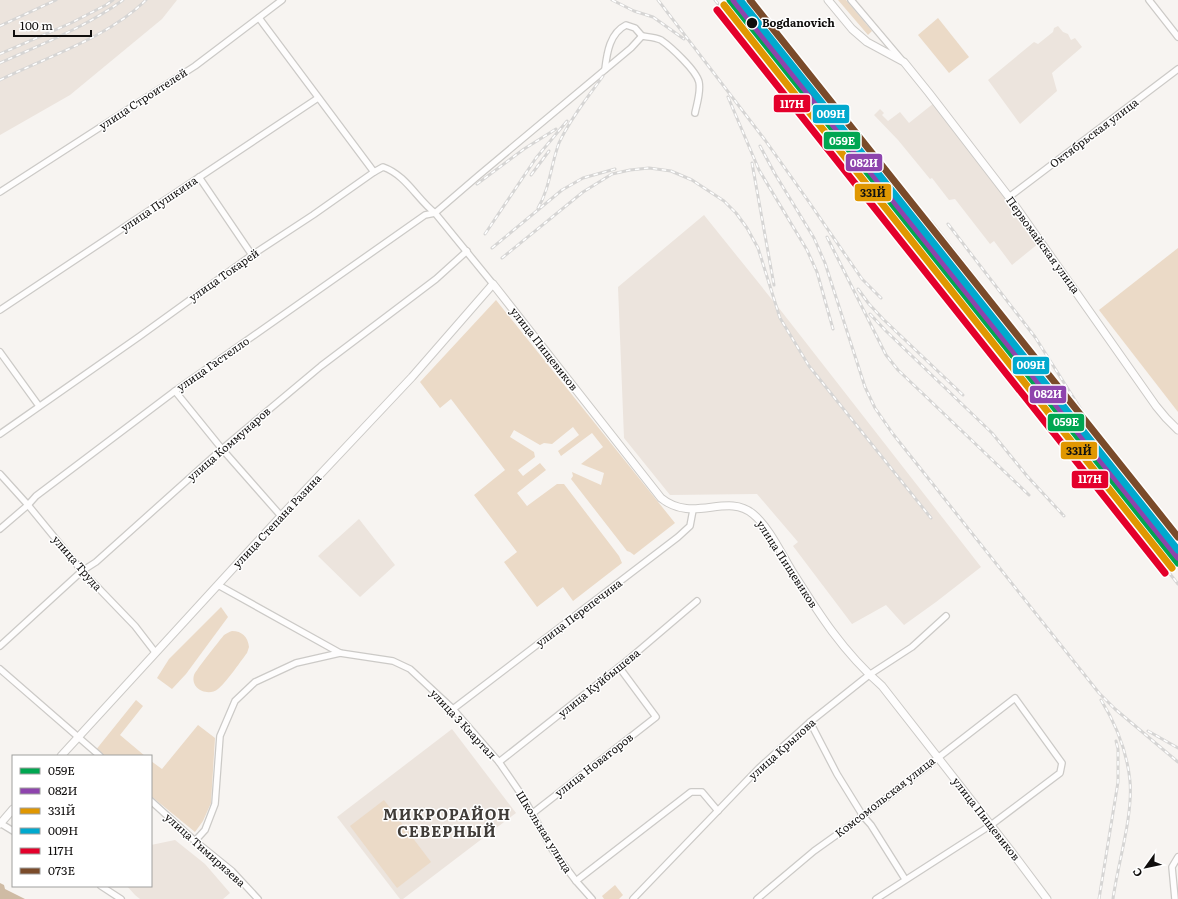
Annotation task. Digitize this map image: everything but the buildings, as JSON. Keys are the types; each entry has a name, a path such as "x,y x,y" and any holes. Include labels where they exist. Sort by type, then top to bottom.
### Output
{"main road":[{"name":"Первомайская улица","path":"828,0 852,29 867,42 904,62 1009,197 1156,406 1178,430"},
{"name":"улица Пищевиков","path":"493,284 661,498 669,505 693,510 724,506 744,507 761,521 826,625 847,652 882,686 1047,899"},
{"name":"улица Степана Разина","path":"62,755 281,516 412,378 493,284"},
{"path":"0,823 12,810"}],"street":[{"name":"улица Строителей","path":"0,192 194,66 282,0"},
{"name":"Первомайская улица","path":"851,0 904,62"},
{"path":"1149,0 1178,37"},
{"path":"258,18 374,172"},
{"path":"606,69 606,55 611,41 619,29 626,25 635,28 642,36 660,40 671,48 698,80 700,91 695,113"},
{"name":"улица Гастелло","path":"0,529 28,505 36,496 175,391 425,215 435,214 631,48 642,36"},
{"name":"Октябрьская улица","path":"1009,197 1178,68"},
{"name":"улица Пушкина","path":"0,310 318,98"},
{"name":"улица Пищевиков","path":"374,172 382,167 400,176 426,207 435,214 467,251 493,284"},
{"name":"улица Токарей","path":"0,434 252,255 313,215 374,172"},
{"path":"199,177 252,255"},
{"name":"улица Коммунаров","path":"0,646 82,571 112,547 222,449 321,366 436,279 467,251"},
{"path":"0,352 39,406"},
{"path":"175,391 222,449 281,516"},
{"name":"улица Труда","path":"0,474 28,505 82,571 134,626 155,652"},
{"name":"улица Перепечина","path":"453,709 678,537 690,526 693,510"},
{"path":"218,585 340,653"},
{"name":"улица Куйбышева","path":"499,762 619,667 697,601"},
{"name":"улица Крылова","path":"633,899 759,768 810,722 869,675 912,647 946,616"},
{"path":"196,841 204,830 215,804 220,736 235,701 255,682 296,663 340,653"},
{"name":"улица 3 Квартал","path":"340,653 393,661 417,675 453,709 499,762"},
{"name":"улица Новаторов","path":"533,813 656,717 619,667"},
{"path":"0,669 99,755"},
{"name":"Комсомольская улица","path":"757,899 814,851 862,816 1014,698 1062,763 1060,773 991,825"},
{"path":"810,722 837,774 862,816 871,825 905,879"},
{"name":"Школьная улица","path":"499,762 533,813 552,849 576,881 592,899"},
{"path":"576,881 691,792 702,792 718,811"},
{"name":"улица Тимирязева","path":"152,803 232,871 258,899"},
{"path":"0,823 12,830"},
{"path":"876,899 991,825"},
{"path":"1176,899 1174,893 1172,867 1178,857"},
{"path":"103,887 121,899"}],"shaded area":[{"path":"0,0 177,0 162,19 70,95 0,135"},
{"path":"838,0 846,0 872,31 868,35"},
{"path":"938,18 969,57 949,73 918,35"},
{"path":"1058,26 1063,32 1068,34 1071,40 1075,38 1082,47 1052,73 1057,91 1020,124 988,80 1034,42 1038,44"},
{"path":"934,103 1005,194 1039,243 1012,265 994,241 990,244 955,199 949,200 932,178 930,179 898,140 874,115 880,109 884,113 882,115 888,121 900,112 909,123"},
{"path":"704,215 782,312 981,567 904,625 886,605 852,624 793,546 798,542 757,494 670,495 624,438 618,287"},
{"path":"1178,248 1178,412 1099,310"},
{"path":"496,300 675,523 634,555 627,551 571,479 573,476 572,472 601,485 604,473 581,464 603,447 592,433 561,456 558,451 579,435 573,427 552,444 544,443 540,445 514,430 510,437 534,452 535,457 518,470 523,476 540,463 546,470 517,493 527,506 557,484 564,484 619,556 622,563 573,601 563,587 537,607 504,562 517,552 474,495 505,470 451,399 440,408 420,382"},
{"path":"359,519 395,565 360,597 318,556"},
{"path":"221,607 228,617 186,674 172,689 157,678 169,659"},
{"path":"232,631 242,633 244,635 249,647 247,653 218,689 205,692 197,688 193,680 194,675 224,635"},
{"path":"136,700 143,706 120,735 144,755 101,755 95,751"},
{"path":"198,725 215,738 211,803 203,821 195,832 152,797 152,762 162,769"},
{"path":"452,729 516,813 403,899 400,899 337,817"},
{"path":"384,800 431,862 397,888 350,826"},
{"path":"175,840 205,864 230,893 223,899 140,899 128,887 152,887 152,845"},
{"path":"0,883 4,885 5,889 25,899 0,899"},
{"path":"615,885 623,895 619,899 604,899 602,896"}],"railway":[{"path":"0,26 56,0"},
{"path":"0,54 71,23 113,0"},
{"path":"0,63 79,27 109,10 123,0"},
{"path":"0,80 96,36 131,13 146,0"},
{"path":"612,0 634,11 653,17 684,39"},
{"path":"658,0 765,140 862,279 881,298"},
{"path":"715,0 1178,584"},
{"path":"538,208 548,184 556,151 563,134 603,76"},
{"path":"728,97 759,170 807,250 817,272 833,329"},
{"path":"831,103 932,229"},
{"path":"485,234 536,158 567,121"},
{"path":"477,184 524,149 556,129"},
{"path":"760,146 775,174 814,238 825,263 865,387 875,408 893,434 1099,693 1115,709 1178,762"},
{"path":"531,175 549,151"},
{"path":"752,163 774,285"},
{"path":"502,258 583,192 612,174 649,168 671,171 692,180 724,201 736,213 747,228 758,248 780,318 809,366 931,518"},
{"path":"492,248 562,190 583,178 615,169"},
{"path":"931,221 1027,343 1060,391 1134,484 1172,537"},
{"path":"948,224 1035,337 1082,411"},
{"path":"827,237 886,355 898,370 1029,495"},
{"path":"858,289 883,319 963,395"},
{"path":"870,314 992,433 1027,476 1064,516"},
{"path":"1101,700 1120,739 1129,770 1130,781 1127,824 1113,899"},
{"path":"1148,731 1178,748"},
{"path":"1099,899 1118,782 1118,749 1116,741"}],"transit line":[{"name":"059Е","path":"730,0 1178,563"},
{"name":"082И","path":"734,0 1178,557"},
{"name":"009Н","path":"740,0 1178,550"},
{"name":"073Е","path":"750,0 1178,537"},
{"name":"331Й","path":"724,5 1172,568"},
{"name":"117Н","path":"717,10 1165,573"}],"place":[{"name":"Bogdanovich","path":"752,23"}],"district":[{"name":"МИКРОРАЙОН СЕВЕРНЫЙ","path":"447,824"}]}
